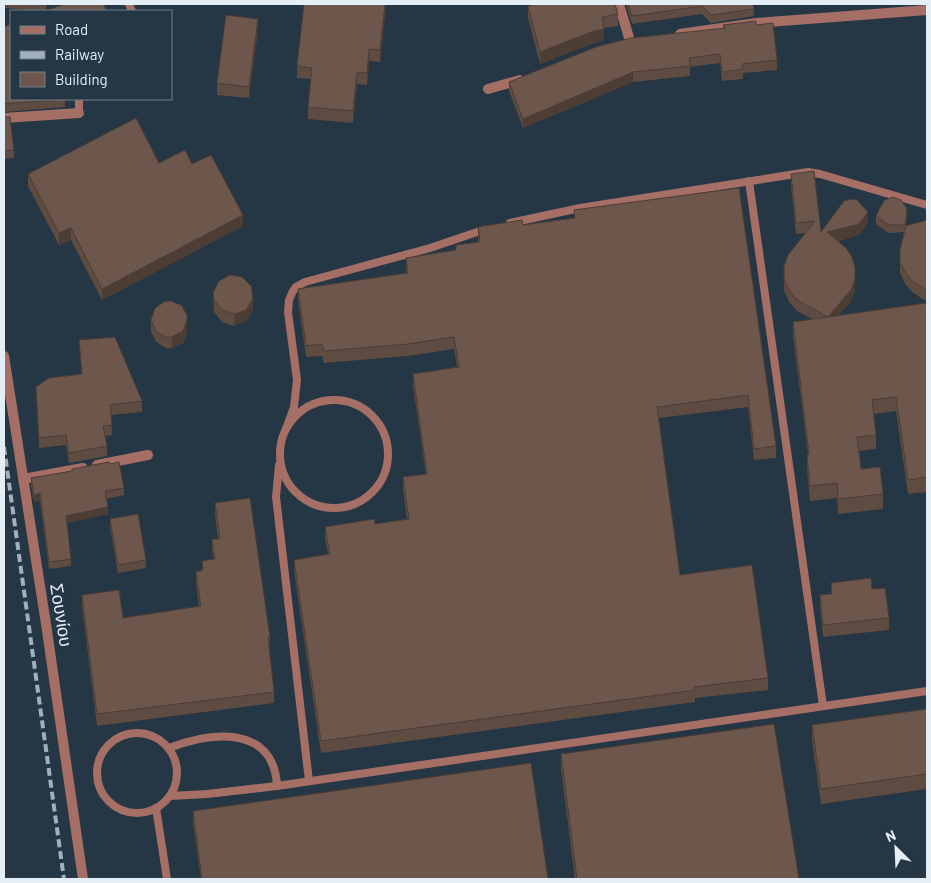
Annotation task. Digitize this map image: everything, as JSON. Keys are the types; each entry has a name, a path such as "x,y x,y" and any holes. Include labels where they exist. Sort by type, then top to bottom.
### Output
{"street":[{"path":"619,4 630,41"},
{"path":"668,35 756,23 927,10"},
{"path":"488,89 532,75"},
{"path":"4,118 79,113"},
{"name":"Σουνίου","path":"4,356 46,624 83,879"},
{"path":"23,479 148,456"}],"lane":[{"path":"79,100 79,113"},
{"path":"499,226 580,208 808,172 927,205"},
{"path":"749,181 823,706"},
{"path":"286,429 294,417 305,408 318,402 339,400 359,406 371,414 380,425 386,438 389,452 386,470 378,487 365,500 348,508 329,509 311,504 296,494 284,479 279,449 296,395 297,380 288,312 289,300 296,287 312,280 430,248 490,228"},
{"path":"280,461 276,498 309,781"},
{"path":"170,796 277,786 927,691"},
{"path":"128,734 146,734 155,737 168,748 174,757 176,777 170,796 156,808 147,811 129,812 113,805 106,799 98,782 97,764 100,756 111,742 128,734"},
{"path":"168,748 190,741 215,737 232,737 248,740 270,758 276,771 277,786"},
{"path":"156,808 167,879"}],"building":[{"path":"65,4 104,4 106,10 48,10"},
{"path":"304,4 385,4 380,50 369,49 367,73 357,72 353,111 308,107 312,68 297,66"},
{"path":"537,4 615,4 618,14 602,17 604,29 591,32 540,52 528,6"},
{"path":"628,4 753,4 754,9 711,15 702,6 632,16"},
{"path":"226,15 258,19 249,87 217,83"},
{"path":"756,21 756,25 773,23 777,60 742,64 743,69 722,72 720,54 689,58 690,66 633,72 523,119 509,82 596,47 631,38 726,28 723,25"},
{"path":"10,24 10,100 53,100 4,104 4,27"},
{"path":"4,117 10,117 14,150 4,151"},
{"path":"136,118 159,163 185,150 192,164 211,155 243,215 102,289 71,228 59,233 28,174"},
{"path":"814,171 821,232 844,201 857,200 868,212 860,223 856,225 827,232 846,248 852,257 855,268 855,279 851,290 828,317 797,300 789,290 784,279 784,266 788,255 815,221 796,223 791,174"},
{"path":"739,188 776,446 754,449 748,395 657,407 680,575 752,565 768,678 694,687 695,690 321,741 294,560 330,554 325,527 374,519 375,524 409,519 403,477 427,474 413,374 459,367 454,337 408,344 324,351 322,344 306,346 298,289 408,273 406,258 456,250 456,245 480,242 478,227 522,220 523,225 575,218 574,210"},
{"path":"893,197 901,200 906,207 905,225 887,224 876,216 885,200"},
{"path":"927,220 927,290 912,281 905,272 900,262 900,250 906,226"},
{"path":"230,275 242,277 251,286 253,299 246,310 234,314 222,310 214,300 213,293 219,281"},
{"path":"170,301 181,305 187,315 187,320 183,331 172,337 166,337 156,331 151,320 155,308 164,302"},
{"path":"927,303 927,477 908,480 896,397 872,400 876,435 857,437 861,469 880,467 883,494 838,499 837,483 810,486 807,455 809,454 793,322"},
{"path":"115,337 142,401 110,405 112,425 103,426 107,446 69,453 66,435 39,438 36,387 49,378 82,374 79,340"},
{"path":"109,462 110,464 119,462 124,488 105,491 108,507 66,516 71,559 49,562 40,493 34,495 31,478"},
{"path":"250,498 270,637 268,637 274,692 97,714 82,595 119,590 123,618 201,606 196,572 203,570 202,561 215,559 212,539 220,539 215,503"},
{"path":"138,514 146,560 118,565 110,519"},
{"path":"871,578 872,589 885,588 889,618 823,625 820,595 832,594 831,583"},
{"path":"927,709 927,774 821,789 812,725"},
{"path":"774,724 799,879 577,879 561,754"},
{"path":"531,763 548,879 202,879 193,811"}],"railway":[{"path":"4,447 64,879"}]}
